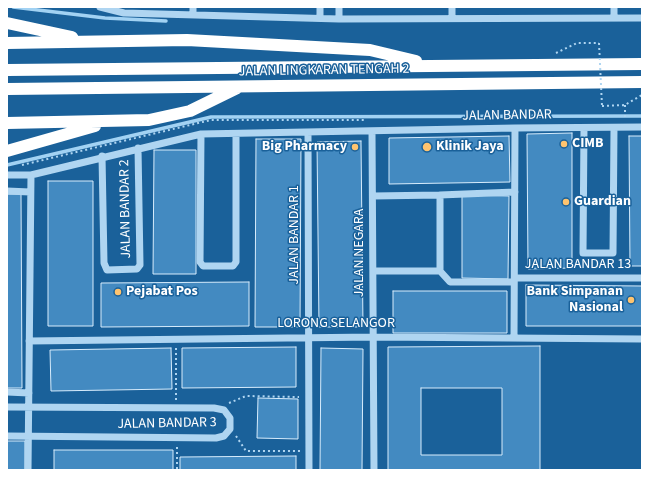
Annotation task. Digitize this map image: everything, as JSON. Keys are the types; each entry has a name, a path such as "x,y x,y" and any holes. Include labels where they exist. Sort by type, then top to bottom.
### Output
{"highway":[{"path":"7,23 91,42"},
{"path":"7,43 187,40 370,50 437,66"},
{"name":"JALAN LINGKARAN TENGAH 2","path":"7,70 642,64"},
{"name":"JALAN LINGKARAN TENGAH 2","path":"7,89 642,82"},
{"path":"7,122 149,120 190,111 240,87"},
{"path":"7,151 112,121"}],"street":[{"path":"100,7 124,13 339,19 642,18"},
{"path":"193,7 193,15"},
{"path":"320,7 320,18"},
{"path":"339,7 339,19"},
{"path":"452,7 452,18"},
{"path":"614,7 614,18"},
{"name":"JALAN BANDAR","path":"7,174 30,175 102,156 201,134 642,127"},
{"path":"514,338 515,128"},
{"path":"584,128 583,253 613,253 614,128"},
{"name":"JALAN BANDAR 1","path":"308,132 309,470"},
{"name":"JALAN NEGARA","path":"372,132 374,470"},
{"path":"201,134 200,262 203,266 233,266 236,262 236,134"},
{"name":"JALAN BANDAR 2","path":"102,156 104,264 107,270 137,269 140,265 138,148"},
{"path":"28,470 30,175"},
{"path":"7,191 30,192"},
{"path":"373,196 515,192"},
{"path":"373,272 440,271 440,195"},
{"name":"JALAN BANDAR 13","path":"440,271 450,282 642,278"},
{"name":"LORONG SELANGOR","path":"29,341 308,337 642,339"},
{"path":"7,392 29,392"},
{"name":"JALAN BANDAR 3","path":"7,406 214,408 224,410 230,418 230,429 224,436 216,438 7,436"}],"path":[{"path":"550,55 577,43 599,43 602,106 625,105 642,95"},
{"path":"625,105 625,127"},
{"path":"176,339 176,408"},
{"path":"214,408 246,396 308,397"},
{"path":"230,429 246,451 309,452"},
{"path":"176,438 177,470"}],"building":[{"path":"572,133 572,268 528,269 527,134"},
{"path":"509,136 510,182 389,184 389,138"},
{"path":"629,136 642,136 642,266 630,266"},
{"path":"256,139 301,139 300,327 255,327"},
{"path":"361,141 363,327 319,327 317,142"},
{"path":"154,150 196,150 196,274 153,274"},
{"path":"48,181 93,181 93,326 48,326"},
{"path":"7,194 21,194 22,388 7,388"},
{"path":"462,195 509,196 508,279 462,278"},
{"path":"249,282 249,326 101,327 101,283"},
{"path":"526,285 642,286 642,326 526,326"},
{"path":"393,291 507,291 507,333 393,333"},
{"path":"540,346 540,470 388,470 388,347","holes":["421,388 502,388 502,455 421,455"]},
{"path":"296,347 296,387 182,388 182,348"},
{"path":"171,348 172,389 51,391 50,350"},
{"path":"321,348 363,349 362,470 320,470"},
{"path":"258,398 298,399 298,439 257,438"},
{"path":"7,441 25,441 25,470 7,470"},
{"path":"54,450 173,450 173,470 54,470"},
{"path":"296,456 296,470 180,470 180,457"}],"waterway":[{"path":"13,7 105,18 166,21"},
{"path":"7,165 211,117 642,116"}],"place":[{"name":"CIMB","path":"564,144"},
{"name":"Big Pharmacy","path":"355,147"},
{"name":"Klinik Jaya","path":"427,147"},
{"name":"Guardian","path":"566,202"},
{"name":"Pejabat Pos","path":"118,292"},
{"name":"Bank Simpanan Nasional","path":"631,300"}]}
